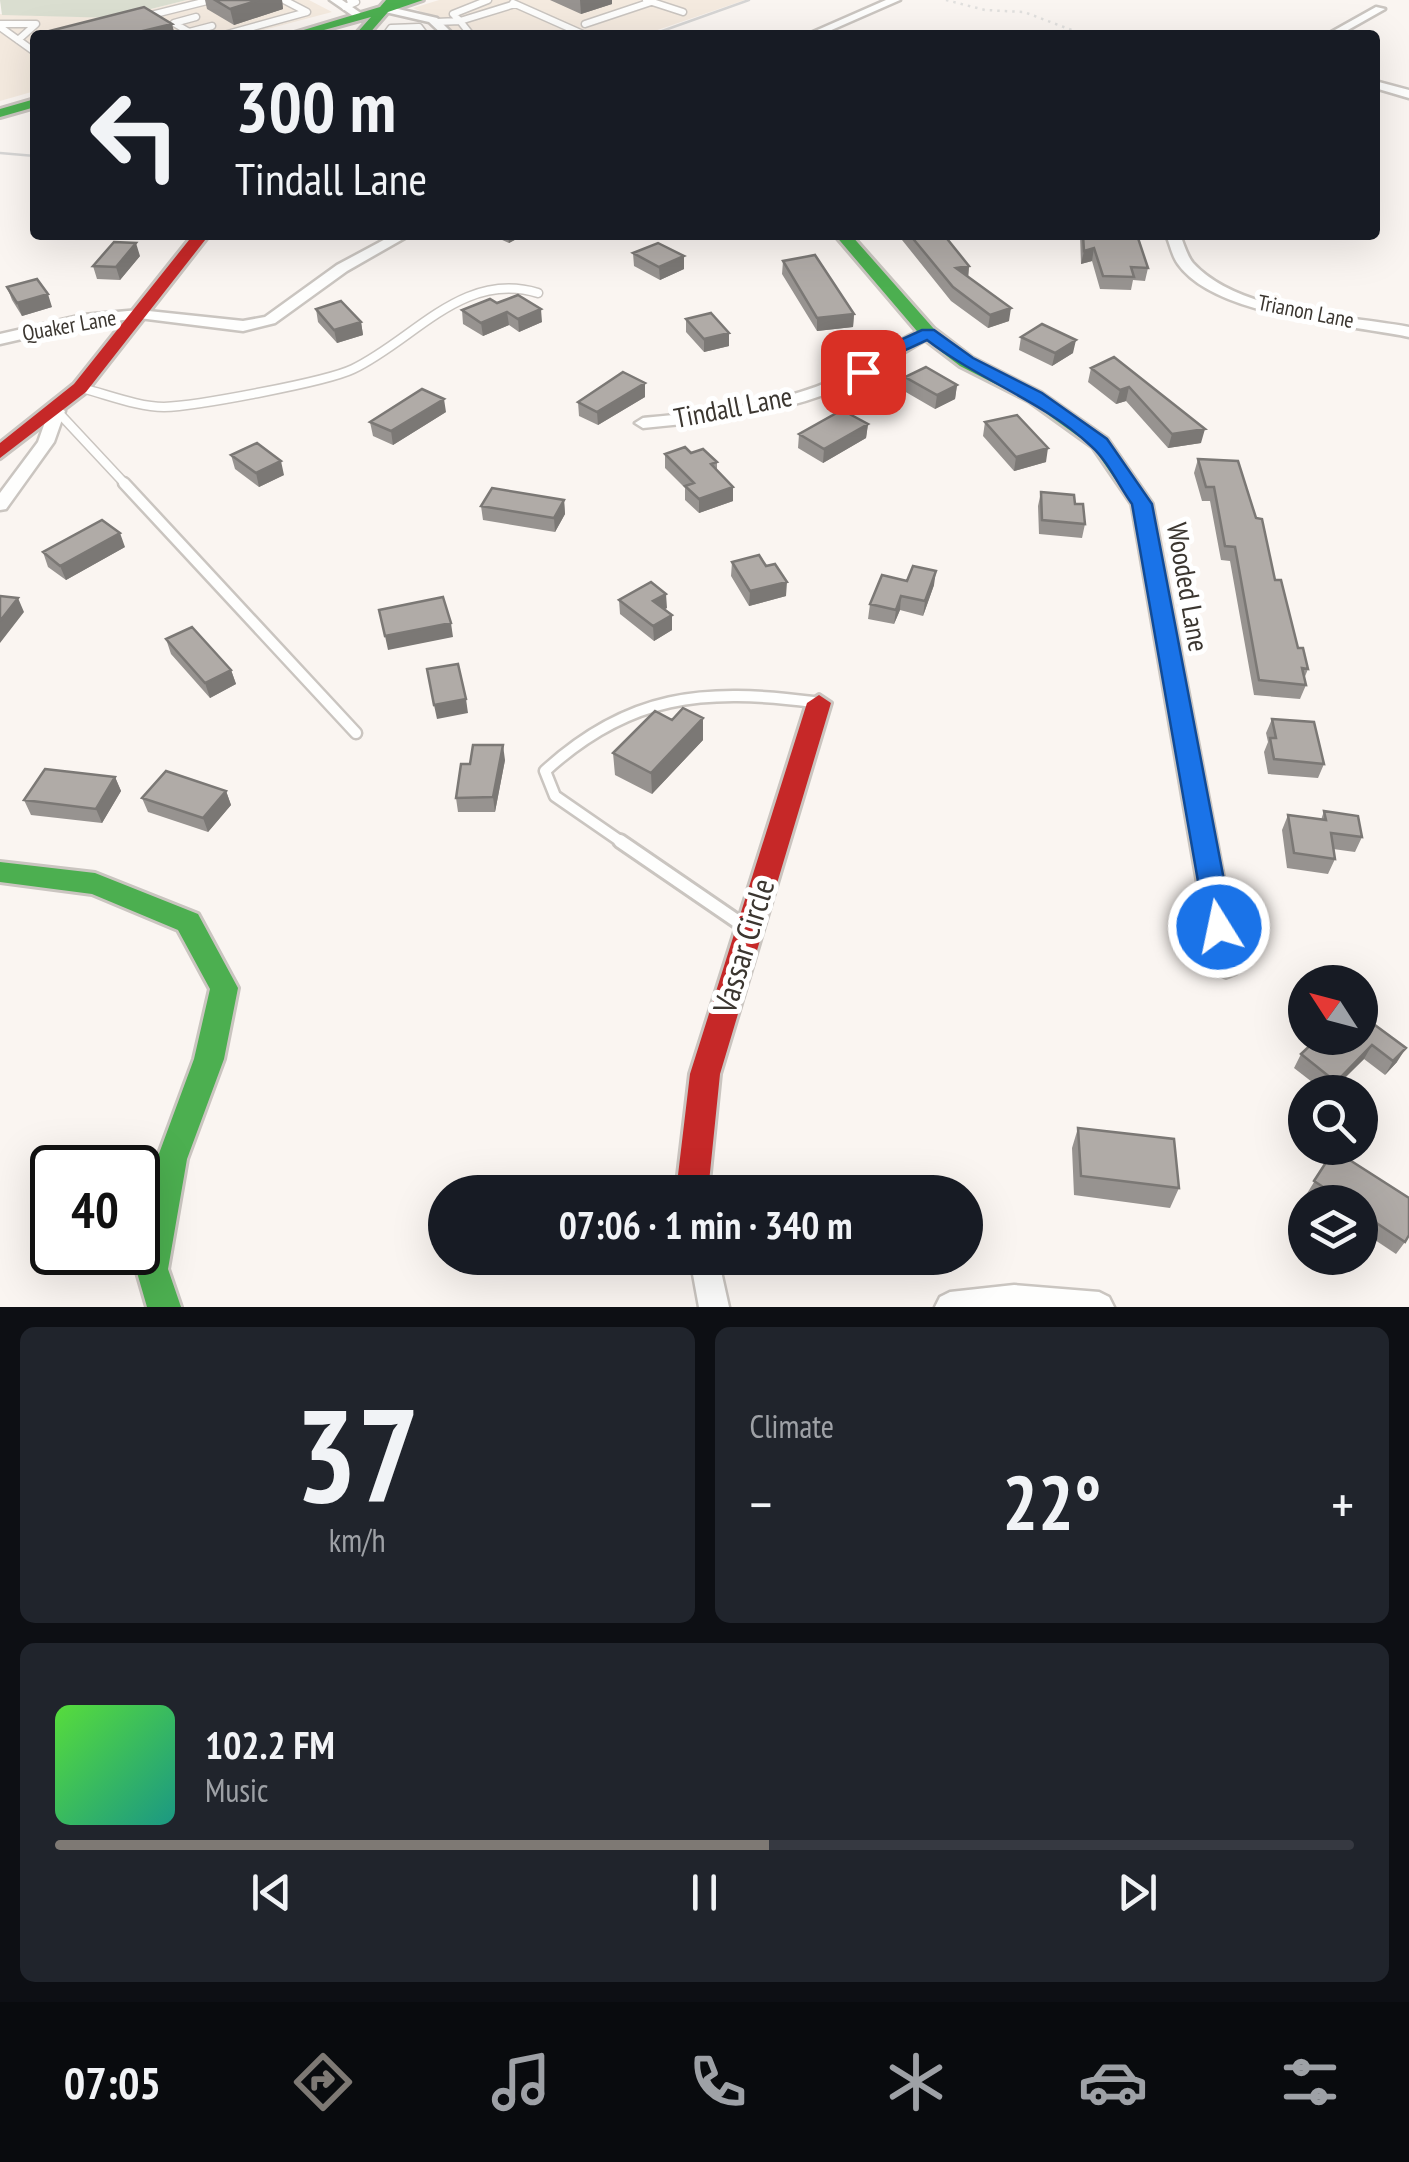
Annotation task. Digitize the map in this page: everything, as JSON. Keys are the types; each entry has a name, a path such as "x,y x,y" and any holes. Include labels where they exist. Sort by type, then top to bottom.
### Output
{"main road":[{"path":"305,30 350,12 417,0"},
{"path":"0,113 30,104"},
{"path":"0,452 57,411 80,388 197,240"},
{"name":"Wooded Lane","path":"847,240 928,333 966,362 1035,397 1100,443 1142,504 1226,966"},
{"name":"Vassar Circle","path":"694,1175 705,1074 819,703"},
{"path":"0,872 95,884 188,922 224,988 210,1059 172,1159 152,1268 164,1307"}],"street":[{"path":"823,30 895,0"},
{"path":"389,4 436,22 443,30"},
{"path":"1341,30 1380,9"},
{"path":"1380,85 1409,94"},
{"name":"Quaker Lane","path":"0,339 83,320 139,314 243,326 270,320 342,268 395,240"},
{"name":"Trianon Lane","path":"1174,240 1191,270 1230,294 1278,310 1409,332"},
{"name":"Tindall Lane","path":"644,424 723,415 826,387 863,372 893,350 928,333"},
{"path":"0,505 46,442 57,411"},
{"path":"707,1275 714,1307"},
{"path":"950,1307 1014,1300 1099,1307"}],"lane":[{"path":"127,22 211,0"},
{"path":"244,30 307,12 284,0"},
{"path":"467,30 454,14 457,9 488,0"},
{"path":"506,0 574,30"},
{"path":"585,24 648,1 683,12"},
{"path":"436,22 460,21 515,4"},
{"path":"180,8 218,30"},
{"path":"186,30 174,23 196,17"},
{"path":"0,26 36,24 18,40"},
{"path":"390,30 406,25 421,30"},
{"path":"0,26 30,47"},
{"path":"197,30 212,26"},
{"path":"80,388 162,407 274,388 352,370 432,314 478,292 515,286 538,293"},
{"path":"57,411 356,733"},
{"path":"749,929 555,796 545,771 575,739 649,705 715,691 819,703"}],"path":[{"path":"946,0 1026,13 1072,30"}],"shaded area":[{"path":"0,0 187,0 115,18 2,15"},
{"path":"187,0 309,0 332,12 264,30 30,30 30,92 0,101 0,14 115,18"},
{"path":"439,0 745,0 658,30 451,30 445,23 413,8"}],"building":[{"path":"215,0 259,0 230,9"},
{"path":"144,7 172,24 147,30 54,30"},
{"path":"914,240 948,240 969,266 956,268 1011,308 990,315 953,287"},
{"path":"1083,240 1139,240 1148,268 1131,267 1134,277 1103,276 1094,248 1084,251"},
{"path":"114,242 136,243 116,267 93,266"},
{"path":"658,243 684,256 659,267 633,253"},
{"path":"815,255 854,314 817,318 783,261"},
{"path":"37,279 48,294 17,303 7,287"},
{"path":"518,295 541,309 518,319 507,312 481,323 462,310 490,299 497,303"},
{"path":"341,301 361,322 334,330 316,309"},
{"path":"711,313 729,333 704,339 686,319"},
{"path":"1042,324 1076,340 1055,353 1021,337"},
{"path":"1114,357 1205,429 1172,434 1129,387 1120,390 1091,368"},
{"path":"926,367 957,385 937,395 905,377"},
{"path":"623,372 645,383 597,412 578,402"},
{"path":"422,389 444,399 391,431 370,422"},
{"path":"842,410 868,424 824,449 799,434"},
{"path":"1017,415 1048,448 1016,457 985,422"},
{"path":"257,443 281,461 256,473 231,455"},
{"path":"685,447 691,453 703,449 717,462 711,464 733,487 699,499 685,486 694,483 665,454"},
{"path":"1198,459 1238,461 1256,518 1262,519 1275,580 1281,580 1298,648 1303,648 1308,669 1302,668 1306,685 1259,680 1235,547 1225,546 1214,487 1206,487"},
{"path":"492,488 564,500 554,518 481,506"},
{"path":"1041,492 1074,495 1075,504 1083,504 1085,524 1042,520"},
{"path":"102,520 120,533 60,566 43,552"},
{"path":"759,555 766,566 775,564 787,582 750,591 732,562"},
{"path":"913,566 936,571 925,601 901,596 896,610 870,604 882,575 907,581"},
{"path":"651,582 666,594 653,601 672,615 653,626 619,600"},
{"path":"0,596 18,598 0,621"},
{"path":"443,597 451,623 385,636 379,610"},
{"path":"192,627 231,670 205,683 166,639"},
{"path":"458,664 466,699 434,705 427,669"},
{"path":"683,708 703,718 651,773 613,753 655,711 672,720"},
{"path":"1272,719 1314,722 1324,764 1274,759 1270,738 1276,738"},
{"path":"473,745 503,745 493,797 456,798 461,764 470,764"},
{"path":"45,769 115,777 96,809 24,800"},
{"path":"166,771 226,791 203,818 142,798"},
{"path":"1324,811 1358,816 1362,837 1331,833 1335,859 1294,853 1288,815 1326,820"},
{"path":"1378,1027 1406,1048 1393,1061 1378,1050"},
{"path":"1302,1055 1362,1055 1343,1075 1327,1075"},
{"path":"1078,1128 1174,1139 1179,1188 1081,1176"},
{"path":"1324,1165 1357,1165 1409,1198 1409,1235 1405,1242 1378,1224 1378,1185 1320,1185 1314,1181"}],"tram line":[{"path":"665,30 749,0"},
{"path":"0,153 30,156"}],"traffic: fast":[{"path":"365,30 392,0"},
{"path":"311,30 417,0"},
{"path":"0,113 30,104"},
{"path":"847,240 928,333 966,362 1035,397 1100,443 1142,504 1226,965"},
{"path":"0,872 95,884 188,922 224,988 209,1059 172,1159 152,1269 164,1307"}],"traffic: jam":[{"path":"0,452 80,388 197,240"},
{"path":"694,1175 705,1074 819,703"}],"route":[{"path":"863,372 893,350 928,333 966,362 1035,397 1100,443 1142,504 1219,927"}]}
